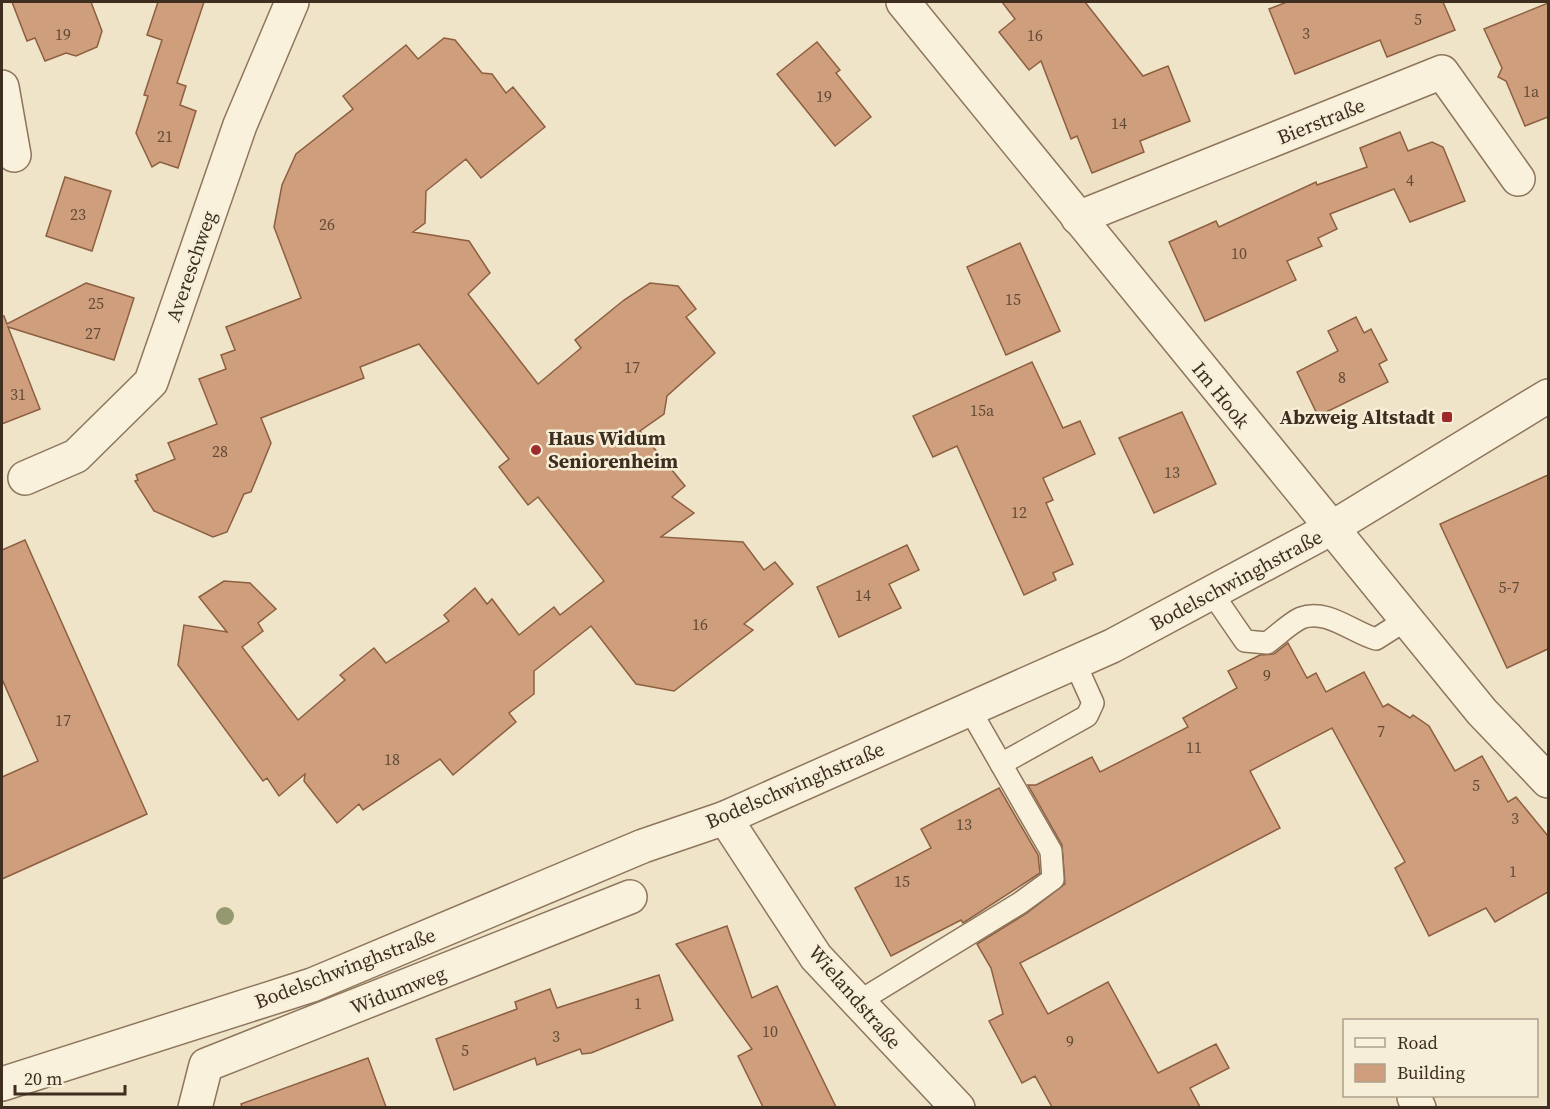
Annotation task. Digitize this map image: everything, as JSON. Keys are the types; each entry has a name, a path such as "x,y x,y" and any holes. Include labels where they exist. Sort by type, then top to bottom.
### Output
{"street":[{"name":"Avereschweg","path":"25,478 76,456 151,382 240,125 292,2"},
{"name":"Im Hook","path":"903,2 1330,529 1506,737 1548,780"},
{"name":"Bierstraße","path":"1078,218 1442,72 1518,179"},
{"path":"2,87 14,155"},
{"name":"Bodelschwinghstraße","path":"2,1084 312,985 643,846 725,818 970,710 1112,646 1330,529 1548,396"},
{"name":"Wielandstraße","path":"725,818 816,957 958,1107"},
{"name":"Widumweg","path":"195,1107 206,1065 630,897"}],"lane":[{"path":"1212,593 1245,641 1267,643 1302,618 1327,616 1361,635 1376,639 1406,620"},
{"path":"1001,764 1087,716 1093,703 1075,663"},
{"path":"858,1002 1020,903 1053,879 1051,851 970,710"}],"building":[{"path":"12,2 91,2 102,31 97,47 76,56 66,53 45,61 35,38 27,41"},
{"path":"158,2 204,2 177,83 186,86 180,105 196,111 178,168 160,162 152,167 136,133 148,96 144,95 162,40 147,35"},
{"path":"1002,2 1085,2 1143,76 1168,66 1190,121 1140,141 1144,152 1092,173 1077,136 1071,139 1041,61 1029,70 999,32 1015,19"},
{"path":"1287,2 1443,2 1455,30 1387,57 1380,40 1295,74 1269,9"},
{"path":"1548,3 1548,117 1525,126 1506,81 1498,77 1502,68 1484,29"},
{"path":"444,38 455,40 482,73 492,74 506,93 513,87 545,127 481,178 466,159 426,191 425,223 413,232 469,241 490,273 468,294 538,384 581,348 575,340 624,300 650,283 678,286 696,309 686,317 715,353 667,396 664,414 640,431 685,486 672,497 694,513 661,537 743,542 764,570 775,562 793,584 744,624 753,630 674,691 636,684 591,626 534,671 534,694 509,713 516,722 453,775 440,759 363,810 359,804 337,823 304,781 305,774 279,796 267,778 263,781 178,665 184,625 227,632 199,597 224,581 250,583 276,609 258,623 263,631 242,647 298,720 345,680 340,675 374,648 386,663 449,621 444,615 475,588 487,604 492,599 519,635 554,607 560,615 604,581 538,497 528,505 499,467 509,459 419,344 360,367 364,378 261,418 271,443 251,492 244,494 227,532 213,537 154,511 135,481 138,480 136,475 175,459 168,443 217,424 199,379 226,369 221,355 235,350 226,327 301,298 274,227 282,185 296,154 353,109 343,96 406,45 418,59"},
{"path":"817,42 840,70 836,73 871,117 835,146 777,74"},
{"path":"1400,132 1408,151 1432,142 1443,147 1465,201 1410,222 1394,189 1330,214 1337,229 1318,238 1322,246 1287,261 1296,280 1205,321 1169,242 1216,221 1219,227 1316,182 1317,185 1367,167 1360,148"},
{"path":"65,177 111,191 92,251 46,236"},
{"path":"1020,243 1060,331 1006,355 967,267"},
{"path":"86,283 134,298 114,360 8,327 40,409 2,424 2,316 7,324"},
{"path":"1356,317 1364,333 1371,329 1387,360 1379,364 1388,382 1318,416 1297,372 1338,351 1328,331"},
{"path":"1032,362 1063,428 1080,421 1095,454 1043,478 1053,500 1046,503 1073,564 1053,573 1056,580 1024,595 957,446 933,457 913,416"},
{"path":"1182,412 1216,484 1154,513 1119,438"},
{"path":"1548,475 1548,649 1507,668 1440,524"},
{"path":"25,540 147,814 2,879 2,777 38,761 2,679 2,550"},
{"path":"907,545 919,570 889,584 901,608 839,637 817,587"},
{"path":"1288,643 1307,678 1316,673 1326,692 1364,672 1383,707 1388,704 1410,718 1413,715 1429,726 1455,771 1482,756 1508,802 1516,797 1548,836 1548,892 1495,922 1486,908 1429,936 1395,868 1405,862 1332,728 1250,771 1280,828 1020,963 1048,1014 1108,982 1158,1073 1216,1044 1229,1068 1190,1088 1200,1107 1052,1107 1035,1076 1022,1083 989,1021 1003,1014 991,968 977,944 1027,913 1065,884 1062,845 1028,785 1036,785 1092,757 1100,772 1188,727 1183,718 1237,688 1228,671 1260,655 1274,654"},
{"path":"999,788 1038,855 1040,873 963,923 961,920 891,956 855,888 931,848 921,829"},
{"path":"727,926 752,998 777,986 836,1107 763,1107 738,1056 752,1049 676,944"},
{"path":"659,975 673,1020 591,1053 582,1054 580,1049 537,1065 535,1058 454,1090 436,1039 517,1009 515,1002 550,989 557,1008"},
{"path":"368,1058 386,1107 242,1107 241,1104"}],"place":[{"name":"Abzweig Altstadt","path":"1447,417"},
{"name":"Haus Widum Seniorenheim","path":"536,450"}]}
